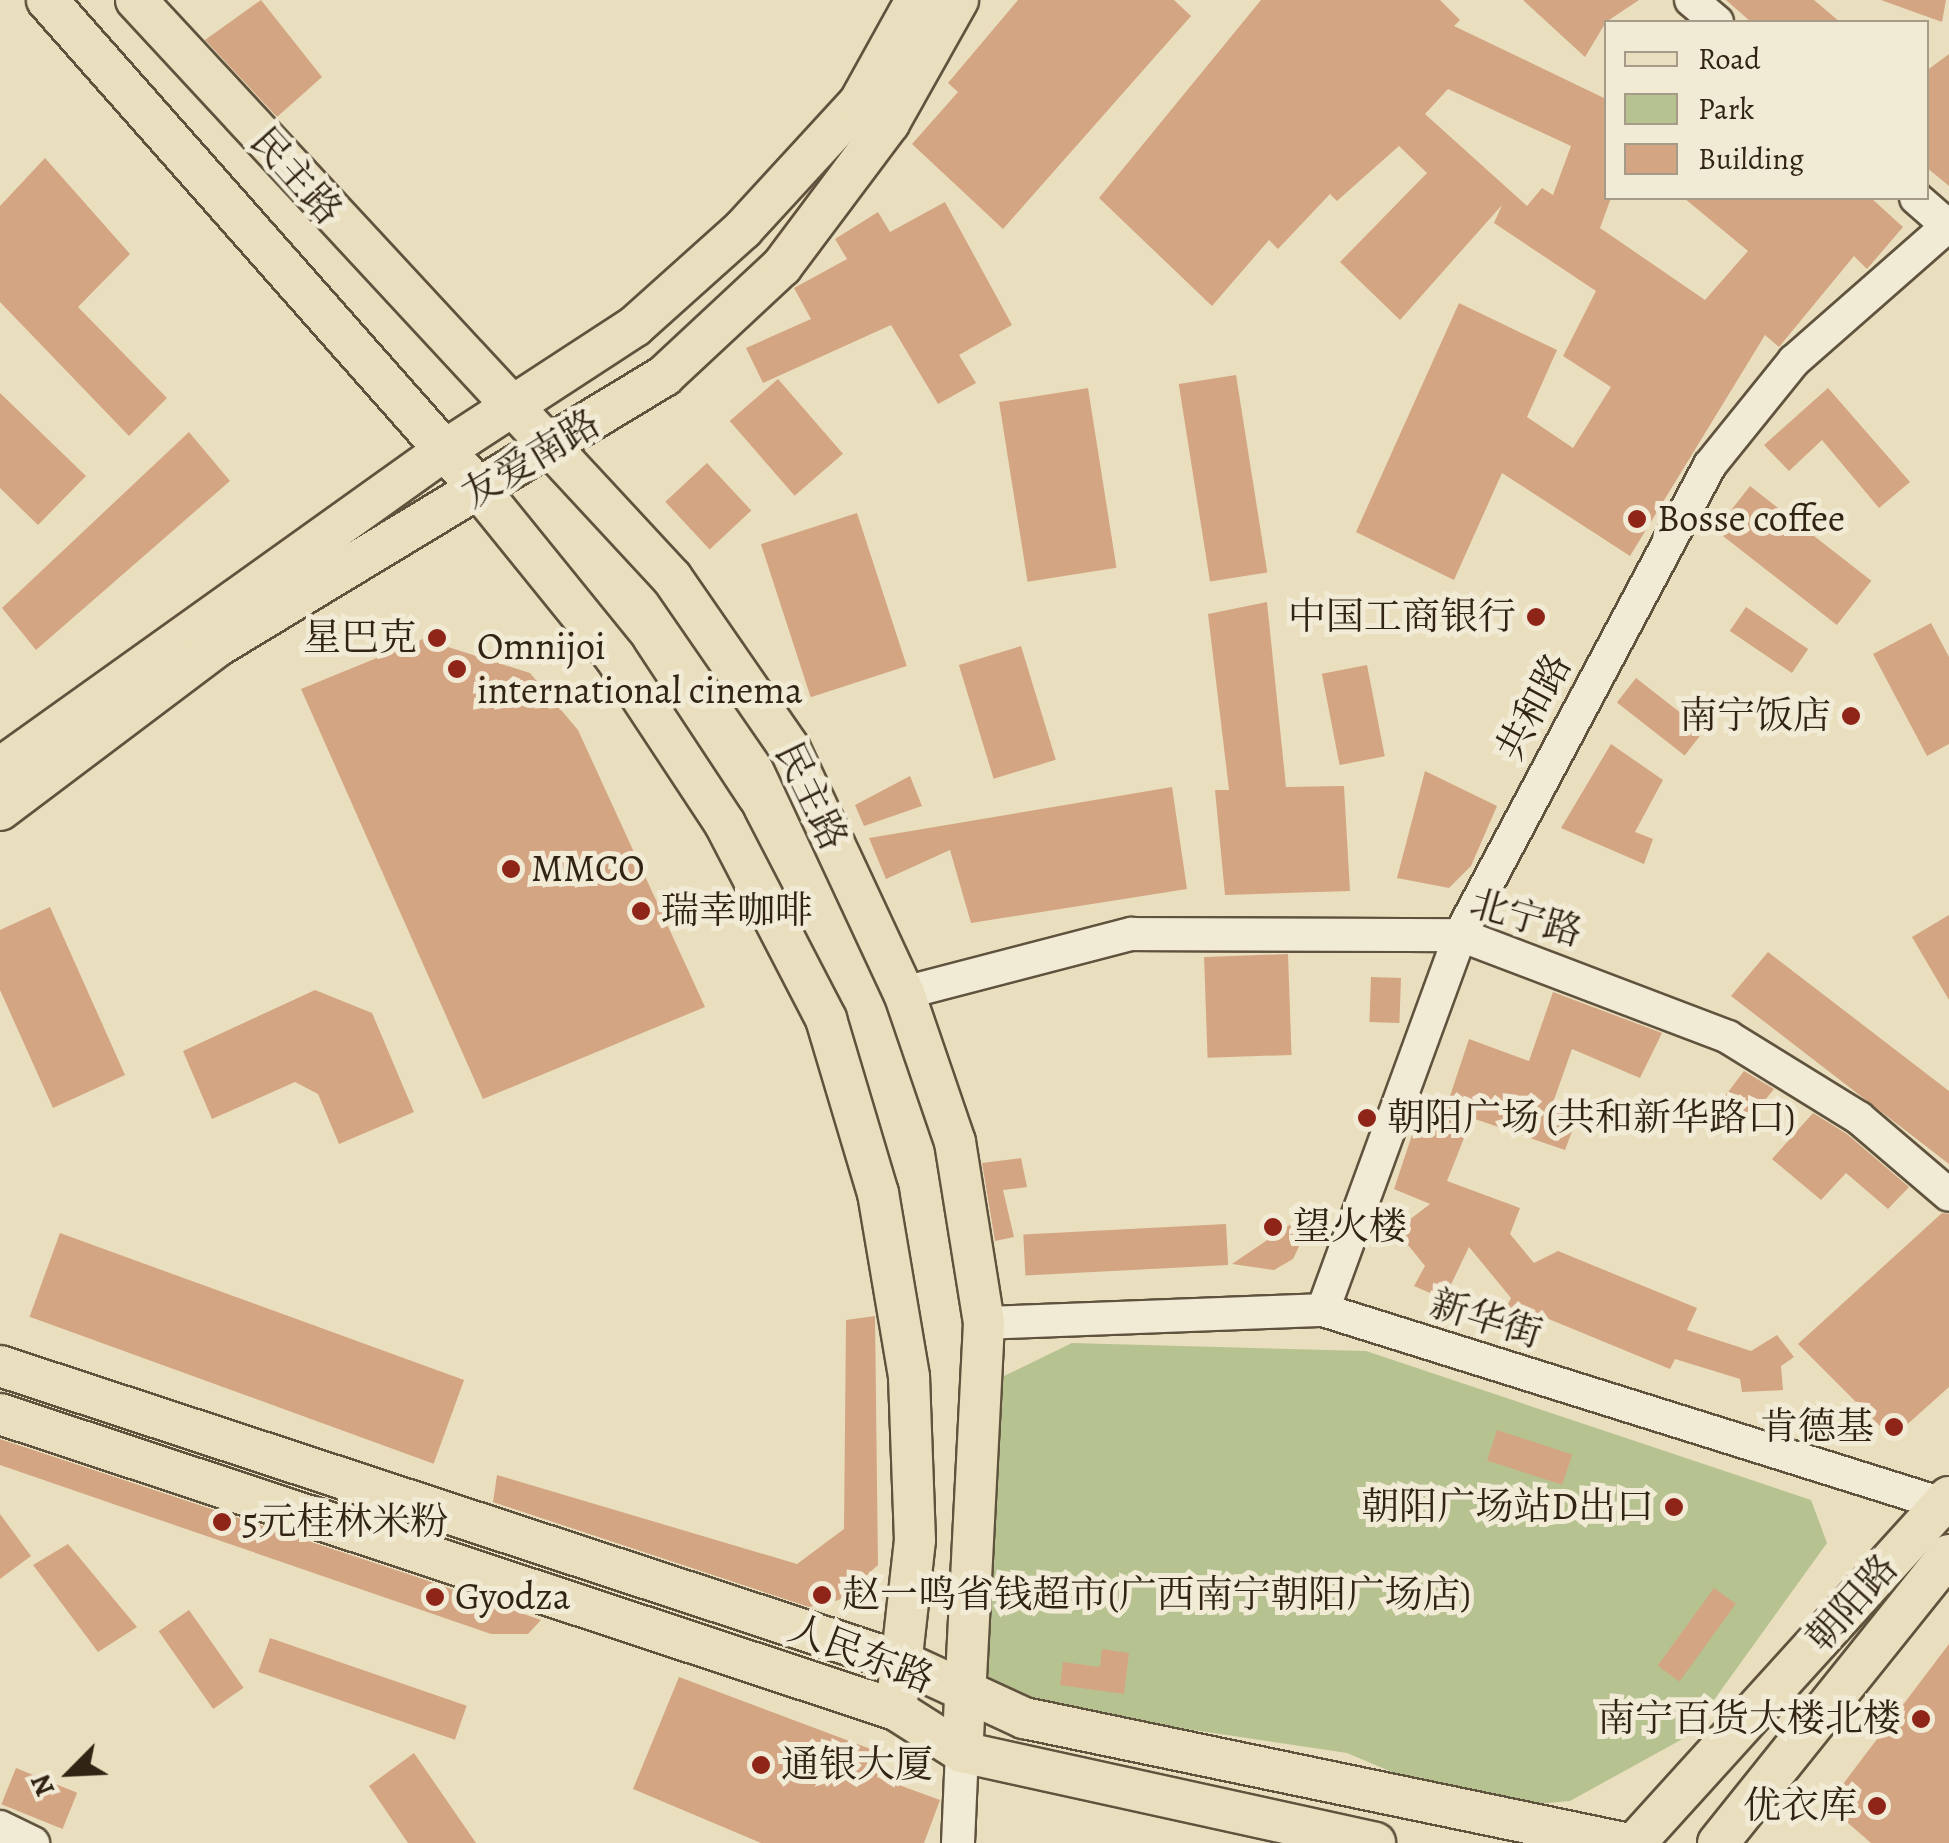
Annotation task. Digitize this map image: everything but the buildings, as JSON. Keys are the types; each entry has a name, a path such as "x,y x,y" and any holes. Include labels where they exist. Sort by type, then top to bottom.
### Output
{"main road":[{"name":"民主路","path":"47,0 480,490 615,657 714,808 826,1019 878,1192 909,1377 907,1664 896,1710"},
{"name":"民主路","path":"136,0 508,411 672,578 733,660 790,749 904,993 955,1142 984,1323 962,1752"},
{"name":"友爱南路","path":"0,768 444,450 635,326 743,229 858,103 916,0"},
{"name":"友爱南路","path":"0,810 216,647 549,451 664,376 782,266 889,123 958,0"},
{"name":"人民东路","path":"0,1366 907,1664 967,1699 1533,1831 1624,1843"},
{"name":"人民东路","path":"0,1414 896,1710 962,1752 1375,1843"},
{"name":"朝阳路","path":"1636,1843 1947,1502"},
{"name":"朝阳路","path":"1718,1843 1949,1555"}],"street":[{"path":"1692,0 1715,20"},
{"path":"1918,200 1949,225"},
{"name":"共和路","path":"1323,1310 1460,935 1710,465 1794,361 1949,225"},
{"name":"北宁路","path":"904,993 1132,934 1460,935 1728,1037 1858,1118 1949,1195"},
{"name":"新华街","path":"984,1323 1323,1310 1947,1502"},
{"path":"958,1843 962,1752"},
{"path":"0,1827 33,1843"}],"green space":[{"path":"1072,1343 1366,1351 1811,1500 1827,1543 1688,1736 1570,1801 1535,1804 1399,1775 1347,1753 1019,1704 990,1681 981,1645 987,1446 1004,1376"}],"place":[{"name":"Bosse coffee","path":"1637,519"},
{"name":"中国工商银行","path":"1536,617"},
{"name":"星巴克","path":"437,638"},
{"name":"Omnijoi international cinema","path":"457,669"},
{"name":"南宁饭店","path":"1851,716"},
{"name":"MMCO","path":"511,869"},
{"name":"瑞幸咖啡","path":"641,911"},
{"name":"朝阳广场 (共和新华路口)","path":"1367,1118"},
{"name":"望火楼","path":"1273,1227"},
{"name":"肯德基","path":"1894,1427"},
{"name":"朝阳广场站D出口","path":"1674,1507"},
{"name":"5元桂林米粉","path":"222,1522"},
{"name":"赵一鸣省钱超市(广西南宁朝阳广场店)","path":"822,1595"},
{"name":"Gyodza","path":"435,1597"},
{"name":"南宁百货大楼北楼","path":"1921,1719"},
{"name":"通银大厦","path":"761,1765"},
{"name":"优衣库","path":"1877,1806"}]}
